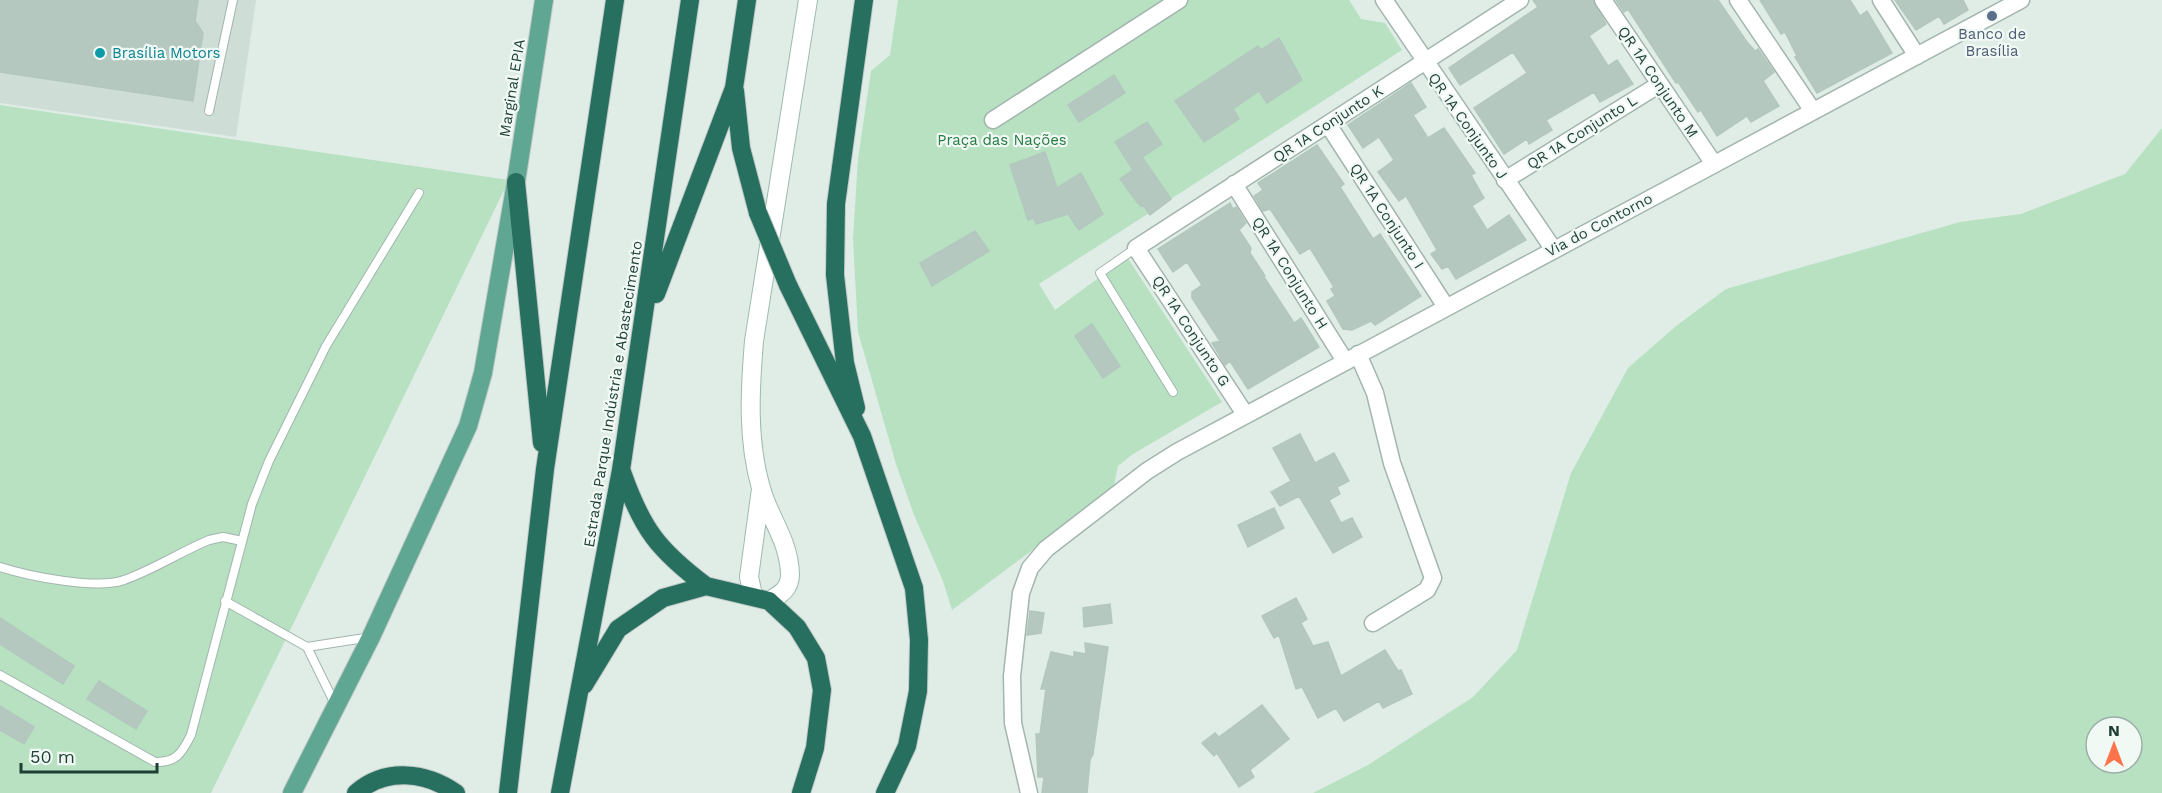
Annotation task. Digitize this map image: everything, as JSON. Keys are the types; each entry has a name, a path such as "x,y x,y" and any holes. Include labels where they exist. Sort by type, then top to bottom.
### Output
{"highway":[{"path":"508,793 545,469 615,0"},
{"name":"Estrada Parque Indústria e Abastecimento","path":"560,793 621,470 644,326 690,0"},
{"path":"644,326 734,88 747,0"},
{"path":"864,0 836,204 835,275 845,363 862,436 914,588 919,640 918,691 907,746 885,793"},
{"path":"734,88 741,148 758,213 788,285 862,436"},
{"path":"516,182 545,469"},
{"path":"621,470 648,534 671,561 706,586 761,598 796,627 816,658 822,690 815,748 801,793"},
{"path":"577,698 618,629 663,598 706,586"},
{"path":"356,793 384,777 411,774 438,780 456,793"}],"main road":[{"name":"Marginal EPIA","path":"291,793 372,637 468,426 483,373 544,0"}],"street":[{"path":"761,489 781,530 790,574 789,585 782,593 761,598 749,577 761,489 749,411 754,341 807,0"},
{"path":"993,120 1179,0"},
{"name":"QR 1A Conjunto J","path":"1384,0 1554,250"},
{"name":"QR 1A Conjunto K","path":"1136,248 1329,126 1521,0"},
{"name":"QR 1A Conjunto M","path":"1603,0 1714,164"},
{"path":"1738,0 1813,111"},
{"path":"1881,0 1917,56"},
{"name":"Via do Contorno","path":"1029,793 1013,723 1012,676 1021,593 1030,568 1046,549 1148,471 1177,452 2021,0"},
{"name":"QR 1A Conjunto L","path":"1505,180 1660,84"},
{"name":"QR 1A Conjunto I","path":"1329,126 1446,307"},
{"name":"QR 1A Conjunto H","path":"1234,184 1375,393 1392,463 1433,583 1421,594 1373,623"},
{"name":"QR 1A Conjunto G","path":"1136,248 1245,414"}],"lane":[{"path":"209,111 233,0"},
{"path":"0,675 155,762 166,763 182,753 191,735 252,504 269,461 326,346 419,193"},
{"path":"1136,248 1100,273 1173,392"},
{"path":"0,567 43,578 101,583 123,581 209,540 223,537 242,541"},
{"path":"225,601 308,646 372,637"},
{"path":"308,646 335,705"}],"shaded area":[{"path":"0,0 256,0 236,137 0,103"}],"green space":[{"name":"Praça das Nações","path":"898,0 1349,0 1361,19 1385,23 1402,50 1039,284 1055,310 1127,257 1222,402 1133,454 1118,466 1113,490 952,610 943,581 914,515 896,464 858,332 853,239 858,159 871,71 890,55"},
{"path":"0,105 509,180 211,793 0,793"},
{"path":"2162,128 2162,793 1313,793 1368,765 1473,697 1517,650 1571,473 1628,368 1676,326 1726,289 1960,222 2021,214 2125,174"}],"building":[{"name":"Brasília Motors","path":"0,0 198,0 195,21 203,33 193,101 0,72"},
{"path":"1533,0 1593,0 1606,24 1589,36 1608,66 1617,60 1633,84 1600,102 1594,92 1546,120 1552,130 1529,144 1527,139 1504,154 1474,108 1527,73 1513,52 1460,85 1449,68 1538,7"},
{"path":"1616,0 1718,0 1747,42 1755,51 1758,49 1774,72 1763,81 1779,106 1751,122 1747,116 1717,136 1701,110 1698,112 1678,82 1676,83 1628,9 1624,12"},
{"path":"1760,0 1850,0 1860,16 1867,11 1892,53 1817,93 1795,57 1797,56 1785,32 1781,34"},
{"path":"1895,0 1963,0 1968,10 1944,24 1939,16 1916,30"},
{"path":"1279,38 1302,80 1267,103 1259,91 1233,109 1239,119 1204,142 1175,101 1258,46 1261,50"},
{"path":"1114,75 1125,93 1079,122 1068,105"},
{"path":"1411,83 1426,107 1413,115 1428,138 1444,128 1475,173 1471,175 1484,198 1472,206 1487,230 1509,215 1526,240 1456,279 1448,266 1442,269 1431,254 1437,250 1406,196 1399,201 1378,172 1394,160 1379,137 1363,148 1348,125"},
{"path":"1147,122 1162,144 1142,157 1171,199 1150,215 1120,179 1133,170 1115,142"},
{"path":"1317,145 1344,184 1340,187 1373,239 1380,234 1421,296 1375,325 1371,321 1352,330 1343,329 1327,301 1335,296 1331,289 1334,287 1310,248 1300,254 1270,209 1263,211 1254,196 1263,190 1258,183"},
{"path":"1045,152 1057,188 1081,173 1103,214 1079,230 1068,214 1036,224 1034,218 1028,220 1010,165"},
{"path":"1230,203 1233,209 1236,207 1246,223 1239,230 1251,248 1250,253 1264,277 1294,323 1301,318 1319,347 1248,389 1230,361 1225,365 1212,343 1220,341 1192,298 1192,292 1202,285 1187,262 1173,272 1158,249"},
{"path":"975,231 989,251 932,286 920,263"},
{"path":"1092,324 1120,366 1103,378 1075,336"},
{"path":"1300,434 1315,463 1334,453 1349,481 1337,487 1340,494 1329,500 1341,523 1352,518 1362,537 1333,553 1299,496 1280,506 1271,492 1291,481 1273,448"},
{"path":"1274,508 1284,528 1248,547 1238,525"},
{"path":"1296,598 1307,619 1301,623 1313,646 1328,642 1341,676 1385,650 1398,671 1401,670 1412,694 1383,708 1379,701 1344,721 1336,708 1318,718 1302,687 1296,689 1279,635 1274,638 1262,616"},
{"path":"1110,604 1112,623 1084,627 1083,608"},
{"path":"1030,611 1044,613 1041,633 1027,635"},
{"path":"0,618 74,666 63,684 0,644"},
{"path":"1085,643 1108,647 1087,793 1042,793 1044,777 1038,777 1036,734 1040,734 1046,689 1041,689 1051,652 1074,657 1074,652 1086,654"},
{"path":"99,681 147,711 136,729 87,699"},
{"path":"1262,705 1289,739 1250,770 1254,777 1239,787 1217,753 1214,756 1202,743 1215,733 1219,737"},
{"path":"0,706 34,727 24,744 0,730"}],"place":[{"name":"Banco de Brasília","path":"1992,16"},
{"name":"Brasília Motors","path":"100,53"}]}
